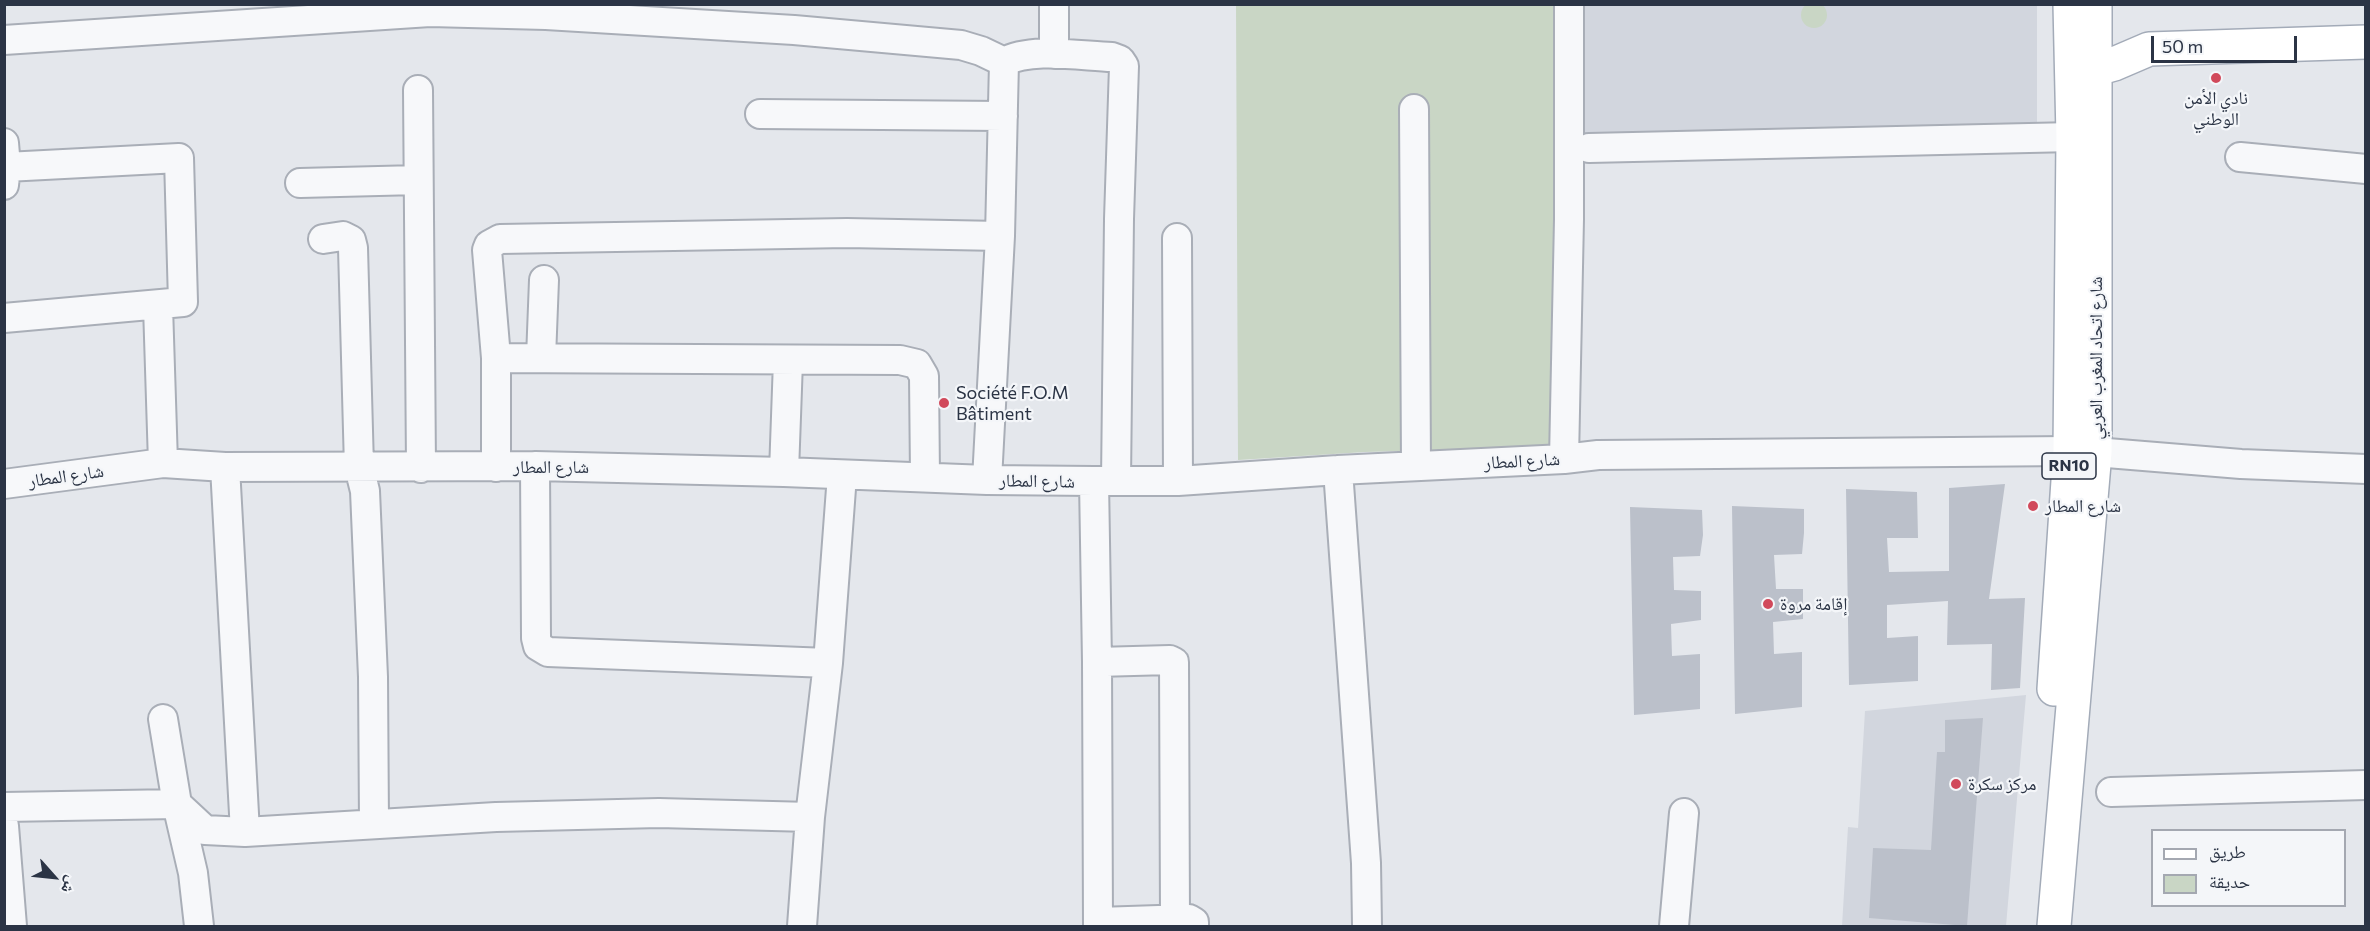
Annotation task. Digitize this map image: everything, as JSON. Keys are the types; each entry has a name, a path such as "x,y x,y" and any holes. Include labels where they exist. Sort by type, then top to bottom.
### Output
{"main road":[{"path":"2083,16 2149,49"},
{"name":"شارع اتحاد المغرب العربي","path":"2054,927 2083,451 2083,16"},
{"path":"2083,70 2149,49 2366,42"},
{"name":"شارع اتحاد المغرب العربي","path":"2033,927 2051,731 2083,451 2073,137 2083,70"}],"street":[{"path":"1053,54 1054,4"},
{"path":"1564,459 1569,219 1569,4"},
{"path":"4,40 430,8 546,10 762,16 961,45 1004,62"},
{"path":"1004,62 1018,55 1053,54 1112,57 1120,60 1124,66 1119,219 1097,662 1098,924 1185,923 1174,662 1170,660 1097,662"},
{"path":"987,480 1000,236 1004,62"},
{"path":"418,90 421,468"},
{"path":"1414,109 1416,466"},
{"path":"760,114 1003,116"},
{"path":"1589,148 2073,137"},
{"path":"2240,157 2366,169"},
{"path":"4,318 183,302 179,158 5,165"},
{"path":"300,183 418,180"},
{"path":"496,467 496,358 487,250 489,244 500,239 847,234 1000,236"},
{"path":"323,239 343,236 351,240 353,248 359,467 364,491 373,677 374,824"},
{"path":"1177,238 1178,481"},
{"path":"541,358 544,279"},
{"path":"158,306 163,464"},
{"path":"496,358 900,360 917,364 923,372 925,384 925,477"},
{"path":"784,472 788,361"},
{"name":"شارع المطار","path":"4,484 163,464 225,467 536,466 987,480 1178,481 1338,470 1564,459 1598,455 2083,451 2241,464 2366,469"},
{"path":"536,466 536,638 538,646 548,652 828,663"},
{"path":"225,467 245,832"},
{"path":"1338,470 1366,863 1367,927"},
{"path":"802,927 810,817 828,663 842,475"},
{"path":"163,718 177,804 193,873 199,927"},
{"path":"2111,792 2366,784"},
{"path":"4,807 177,804 205,830 245,832 496,817 659,813 810,817"},
{"path":"1674,927 1684,813"},
{"path":"4,826 12,927"}],"shaded area":[{"path":"1580,5 2037,5 2037,140 1580,153"},
{"path":"2026,695 2006,926 1842,926 1848,827 1858,828 1865,711"}],"green space":[{"path":"1814,2 1823,6 1827,15 1823,24 1814,28 1805,24 1801,15 1805,6"},
{"path":"1236,5 1580,5 1579,446 1365,452 1238,460"}],"building":[{"path":"2005,484 1989,599 2025,598 2020,688 1991,690 1992,644 1947,645 1948,601 1887,605 1887,638 1918,636 1918,681 1849,685 1846,489 1917,492 1918,538 1887,538 1889,572 1949,571 1949,488"},
{"name":"إقامة مروة","path":"1732,506 1804,509 1802,554 1774,555 1776,589 1803,589 1803,619 1773,622 1774,654 1802,652 1802,707 1735,714"},
{"path":"1630,507 1702,510 1703,535 1700,556 1673,557 1674,590 1701,591 1701,620 1671,624 1672,656 1700,654 1700,709 1634,715"},
{"name":"مركز سكرة","path":"1983,718 1967,926 1869,918 1873,848 1931,850 1937,752 1945,752 1945,720"}],"place":[{"name":"نادي الأمن الوطني","path":"2216,78"},
{"name":"Société F.O.M Bâtiment","path":"944,403"},
{"name":"شارع المطار","path":"2033,506"},
{"name":"إقامة مروة","path":"1768,604"},
{"name":"مركز سكرة","path":"1956,784"}]}
